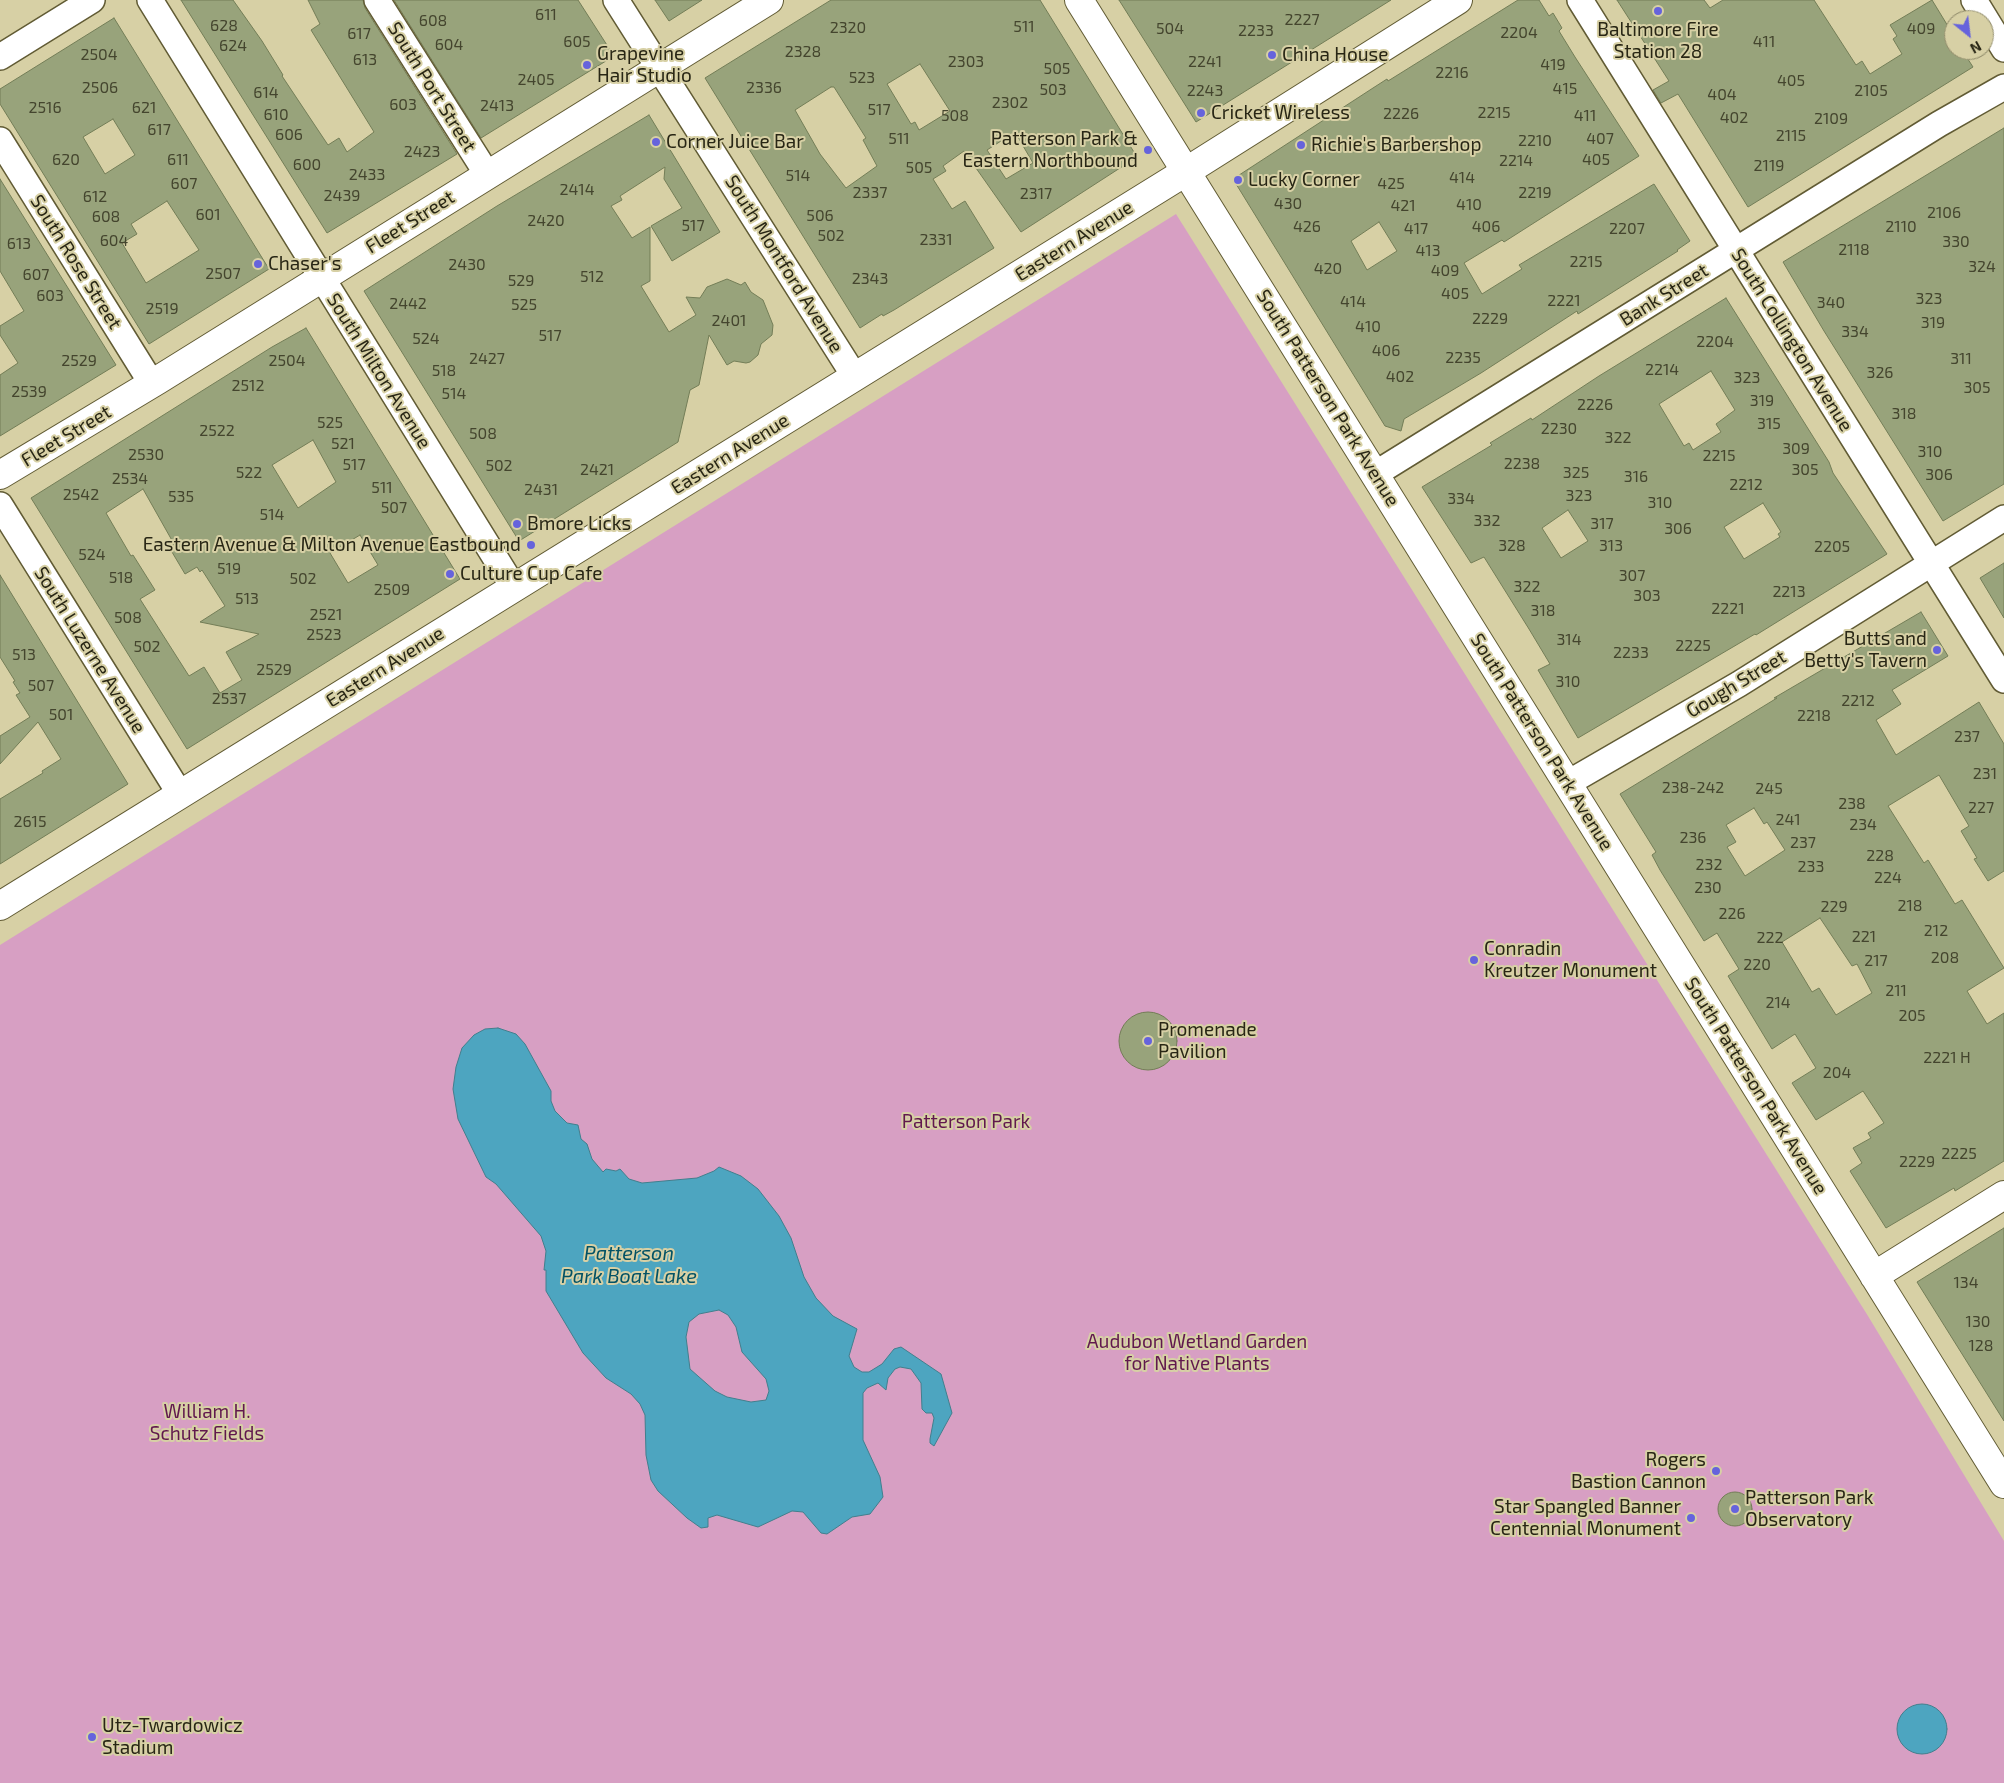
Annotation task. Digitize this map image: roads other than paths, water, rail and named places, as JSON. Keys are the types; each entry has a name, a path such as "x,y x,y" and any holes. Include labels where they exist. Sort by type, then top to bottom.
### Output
{"street":[{"path":"0,57 92,0"},
{"name":"South Milton Avenue","path":"150,0 514,588"},
{"name":"South Port Street","path":"377,0 487,174"},
{"name":"South Montford Avenue","path":"616,0 855,377"},
{"name":"Fleet Street","path":"0,475 152,384 769,0"},
{"name":"South Patterson Park Avenue","path":"1079,0 2004,1484"},
{"name":"Eastern Avenue","path":"0,906 1187,171 1458,0"},
{"name":"South Collington Avenue","path":"1580,0 2004,680"},
{"path":"1974,0 2004,49"},
{"name":"Bank Street","path":"1375,474 1939,124 2004,87"},
{"name":"South Rose Street","path":"0,140 152,384"},
{"name":"South Luzerne Avenue","path":"0,505 180,794"},
{"name":"Gough Street","path":"1568,783 1739,684 2004,518"},
{"path":"1874,1276 2004,1195"}],"water":[{"name":"Patterson Park Boat Lake","path":"498,1028 516,1034 525,1044 551,1091 551,1101 555,1111 567,1123 578,1125 581,1139 587,1144 592,1159 603,1172 606,1169 616,1171 620,1169 629,1179 642,1183 697,1178 719,1167 741,1176 758,1189 779,1216 791,1238 804,1277 816,1298 833,1316 857,1329 849,1356 854,1367 862,1372 869,1372 882,1364 894,1349 901,1347 941,1374 952,1413 934,1446 930,1443 930,1439 934,1418 932,1413 926,1413 922,1409 921,1383 911,1369 900,1367 895,1369 888,1378 886,1390 878,1383 867,1388 863,1393 863,1440 880,1477 883,1497 870,1514 852,1517 827,1534 821,1533 803,1512 792,1511 758,1527 717,1515 708,1518 708,1527 701,1528 687,1518 658,1491 651,1480 646,1455 645,1415 640,1404 631,1394 606,1378 583,1353 546,1291 546,1270 544,1270 546,1251 541,1236 496,1184 486,1177 458,1119 453,1089 456,1067 462,1048 474,1035 485,1029","holes":["719,1310 728,1315 736,1327 742,1352 766,1379 769,1391 766,1400 751,1402 727,1397 715,1391 690,1369 686,1337 689,1322 699,1314"]},
{"path":"1922,1704 1931,1706 1942,1715 1947,1729 1945,1738 1936,1749 1922,1754 1913,1752 1902,1743 1897,1729 1899,1720 1908,1709"}],"place":[{"name":"Baltimore Fire Station 28","path":"1658,11"},
{"name":"China House","path":"1272,55"},
{"name":"Grapevine Hair Studio","path":"587,65"},
{"name":"Cricket Wireless","path":"1201,113"},
{"name":"Corner Juice Bar","path":"656,142"},
{"name":"Richie's Barbershop","path":"1301,145"},
{"name":"Patterson Park & Eastern Northbound","path":"1148,150"},
{"name":"Lucky Corner","path":"1238,180"},
{"name":"Chaser's","path":"258,264"},
{"name":"Bmore Licks","path":"517,524"},
{"name":"Eastern Avenue & Milton Avenue Eastbound","path":"531,545"},
{"name":"Culture Cup Cafe","path":"450,574"},
{"name":"Butts and Betty's Tavern","path":"1937,650"},
{"name":"Conradin Kreutzer Monument","path":"1474,960"},
{"name":"Promenade Pavilion","path":"1148,1041"},
{"name":"Rogers Bastion Cannon","path":"1716,1471"},
{"name":"Patterson Park Observatory","path":"1735,1509"},
{"name":"Star Spangled Banner Centennial Monument","path":"1691,1518"},
{"name":"Utz-Twardowicz Stadium","path":"92,1737"}],"park label":[{"name":"Patterson Park","path":"966,1122"},
{"name":"Audubon Wetland Garden for Native Plants","path":"1197,1353"},
{"name":"William H. Schutz Fields","path":"207,1423"}]}
